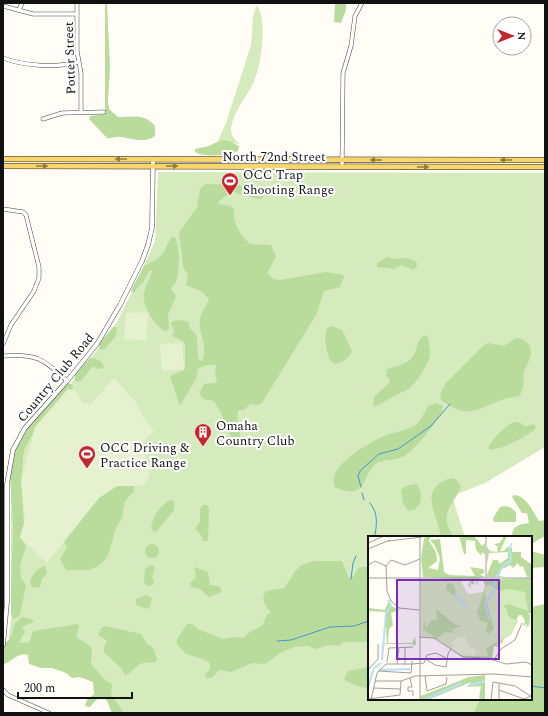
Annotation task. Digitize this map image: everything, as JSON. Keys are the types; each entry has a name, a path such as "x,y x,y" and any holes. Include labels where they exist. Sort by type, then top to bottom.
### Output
{"main road":[{"name":"North 72nd Street","path":"3,159 153,157 342,160 545,160"},
{"name":"North 72nd Street","path":"3,166 545,167"}],"street":[{"path":"19,10 22,3"},
{"name":"Potter Street","path":"77,3 78,62 81,73 81,112"},
{"path":"342,167 343,73 351,46 354,22 362,3"},
{"path":"3,6 33,14 77,14"},
{"path":"3,58 22,64 64,64 78,62"},
{"path":"43,119 59,114 104,112"},
{"name":"Country Club Road","path":"3,645 7,608 7,484 10,460 16,443 25,428 92,351 106,330 146,252 152,224 153,157"},
{"path":"3,209 23,212 26,215 39,267 39,278 34,291 11,325 3,344"},
{"path":"3,356 21,354 35,357 48,364 67,381"},
{"path":"3,690 8,695 49,713"},
{"path":"3,696 8,695"}],"green space":[{"path":"105,3 107,3 110,67 108,100 109,109 118,117 143,117 151,122 155,126 155,136 146,140 118,137 107,138 89,119 90,116 105,114"},
{"path":"335,3 346,3 346,10 341,23 334,22"},
{"path":"256,5 260,10 263,28 260,61 256,76 235,115 231,129 234,138 240,144 218,141 226,123 251,45 253,18"},
{"path":"221,140 229,141 239,146 238,151 229,154 216,155 204,155 195,152 195,149 209,146"},
{"name":"Omaha Country Club","path":"158,172 545,173 545,447 485,483 452,496 465,536 368,536 368,700 532,700 545,713 116,713 86,663 8,644 11,619 11,484 17,452 117,322 155,241"},
{"path":"205,184 228,184 242,186 256,190 263,194 263,198 259,199 232,192 219,201 218,204 231,206 234,209 236,225 240,233 250,244 271,245 276,257 267,273 274,279 280,280 326,272 344,275 340,287 324,291 316,315 262,403 258,405 250,404 244,410 239,410 237,419 240,442 238,446 234,444 221,413 214,401 203,398 200,392 204,384 215,383 217,381 215,373 216,365 207,365 198,368 196,379 180,406 170,376 184,370 185,368 185,345 183,341 172,336 174,331 171,323 180,320 189,323 190,328 197,336 198,359 202,361 204,356 204,345 200,330 200,320 209,299 201,291 186,285 188,276 183,266 179,232 197,208 200,189"},
{"path":"174,237 177,245 179,265 176,282 171,289 176,296 168,315 169,328 167,331 164,331 153,319 147,309 144,299 152,270 149,271 144,281 133,293 131,290 144,266 157,259 163,253 171,238"},
{"path":"387,257 396,259 407,258 416,262 417,266 414,270 401,265 394,269 377,267 377,263"},
{"path":"126,312 148,313 146,340 124,339"},
{"path":"331,326 342,330 352,351 349,357 339,363 330,360 327,353 326,331 327,328"},
{"path":"113,327 117,327 116,336 105,349 100,350 99,344"},
{"path":"426,335 429,340 430,357 421,375 410,388 374,407 374,397 389,383 390,380 386,375 387,369 409,361 415,353 420,338"},
{"path":"516,338 520,338 527,342 531,352 531,356 524,372 522,390 519,396 506,398 472,411 458,410 440,399 441,392 446,383 483,346 488,343 504,346"},
{"path":"182,343 184,369 162,371 160,344"},
{"path":"90,358 99,360 103,363 104,368 97,369 93,366 81,381 75,381 75,374"},
{"name":"OCC Driving & Practice Range","path":"114,378 135,401 145,420 154,431 140,445 149,467 149,477 141,486 117,486 99,498 47,563 20,538 25,519 21,481 35,427 68,389 76,391 83,403 91,404"},
{"path":"68,383 73,385 72,390 36,428 24,450 21,481 24,524 20,536 26,546 20,566 21,578 26,585 20,615 14,619 11,614 13,527 10,474 15,449 26,428"},
{"path":"436,403 443,406 441,415 414,449 398,459 377,463 372,467 360,488 354,491 336,488 333,481 336,473 341,465 350,457 377,439 414,426 428,406"},
{"path":"517,422 526,426 534,424 536,428 527,435 506,446 489,449 489,445 502,430 509,424"},
{"path":"452,478 456,479 461,487 448,510 447,516 449,529 453,536 441,536 432,503 432,495 435,488 441,483"},
{"path":"417,484 421,493 420,504 414,510 408,511 403,503 401,489 409,485"},
{"path":"134,486 134,491 125,501 122,518 116,528 108,555 105,560 97,567 89,570 66,570 60,559 67,547 63,539 81,516 88,511 95,499 111,487"},
{"path":"514,495 523,498 539,521 545,520 545,536 532,543 532,536 512,536 513,530 517,526 529,523 527,513 522,513 512,497"},
{"path":"170,500 174,501 174,510 157,531 154,532 151,528 155,515 166,502"},
{"path":"203,505 207,505 209,509 208,540 206,541 203,541 201,535 195,529 200,522 200,509"},
{"path":"500,507 510,507 516,512 516,522 494,522 493,518"},
{"path":"149,544 155,544 159,548 159,554 155,558 149,558 145,554 145,548"},
{"path":"532,551 545,555 545,567 532,568"},
{"path":"342,561 349,578 353,577 359,567 368,567 368,642 344,642 338,646 329,645 316,649 308,646 294,647 280,653 265,664 252,663 231,672 220,670 211,678 206,678 205,674 210,669 210,663 203,659 186,654 177,644 177,639 187,624 192,624 200,630 223,639 234,637 243,638 251,631 262,626 267,615 271,613 264,600 264,594 266,591 284,588 296,570 304,564 310,562"},
{"path":"151,565 155,567 152,577 154,581 153,585 147,586 144,583 145,569"},
{"path":"45,566 47,573 42,579 40,587 33,588 30,583 32,577 37,570"},
{"path":"194,567 208,572 210,585 219,586 222,592 209,597 200,589 191,587 190,583 196,577"},
{"path":"146,595 152,598 150,607 147,609 136,605 136,599"},
{"path":"545,604 545,713 474,713 480,700 532,700 532,607"},
{"path":"22,617 32,619 34,622 22,627 25,632 19,642 20,643 30,642 34,631 78,624 79,627 76,637 89,645 92,649 91,664 105,680 112,684 111,694 124,713 112,713 107,701 103,697 96,700 90,707 85,706 87,700 94,694 93,682 75,677 72,678 66,673 52,668 41,668 29,664 28,655 24,654 18,656 3,664 3,650 6,642 10,639 15,623"},
{"path":"105,626 141,634 147,644 153,648 157,659 156,662 141,664 125,675 121,668 104,652 104,647 107,641 98,635 101,628"},
{"path":"368,667 368,689 344,679 348,671"}],"waterway":[{"path":"361,487 358,476 360,471 379,454 398,449 431,426 450,404"},
{"path":"362,493 364,500"},
{"path":"370,503 373,507 376,518 375,535"},
{"path":"351,579 353,563 356,556"},
{"path":"277,641 291,640 330,627 354,626 368,621"},
{"path":"532,686 545,688"}],"place":[{"name":"OCC Trap Shooting Range","path":"230,196"},
{"name":"Omaha Country Club","path":"203,447"},
{"name":"OCC Driving & Practice Range","path":"87,469"}]}
